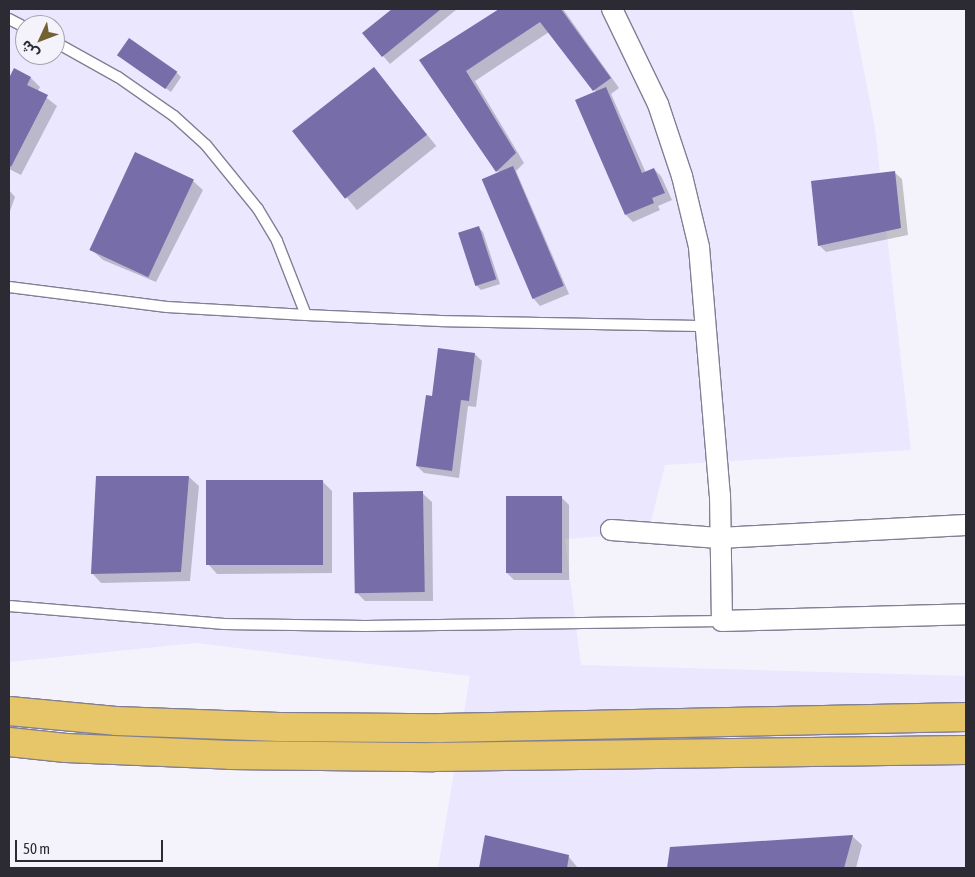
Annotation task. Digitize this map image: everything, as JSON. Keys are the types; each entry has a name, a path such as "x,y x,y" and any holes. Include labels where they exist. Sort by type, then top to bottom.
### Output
{"highway":[{"path":"9,711 116,721 279,727 462,728 966,717"},
{"path":"9,742 66,748 230,755 433,757 966,750"}],"street":[{"path":"612,9 658,104 682,176 699,247 720,495 722,621 966,614"},
{"path":"611,530 720,538 966,525"}],"lane":[{"path":"65,48 118,77 174,116 206,145 258,209 277,241 306,315"},
{"path":"9,287 167,307 306,315 441,321 707,326"},
{"path":"9,606 224,624 365,626 722,621"}],"shaded area":[{"path":"9,9 852,9 875,128 911,450 665,465 648,533 565,539 581,665 966,676 966,868 438,868 470,676 196,643 9,662"}],"building":[{"path":"392,9 441,9 382,57 362,33"},
{"path":"499,9 561,9 611,78 593,91 540,22 466,71 516,153 496,172 419,60"},
{"path":"129,38 177,72 165,89 117,55"},
{"path":"374,67 427,135 345,199 292,131"},
{"path":"14,68 31,77 27,85 48,95 11,167 9,165 9,78"},
{"path":"606,87 642,173 654,168 665,193 652,198 654,203 625,215 575,100"},
{"path":"135,152 194,179 148,277 89,250"},
{"path":"513,166 564,286 532,299 482,179"},
{"path":"895,171 901,228 818,246 811,181"},
{"path":"479,226 496,279 475,286 458,233"},
{"path":"438,348 475,353 469,401 461,400 452,471 416,466 426,395 432,396"},
{"path":"96,476 189,476 181,572 91,574"},
{"path":"206,480 323,480 323,565 206,565"},
{"path":"423,491 425,592 355,593 353,492"},
{"path":"506,496 562,496 562,573 506,573"},
{"path":"485,835 569,855 567,868 479,868"},
{"path":"853,835 844,868 667,868 670,847"}]}
